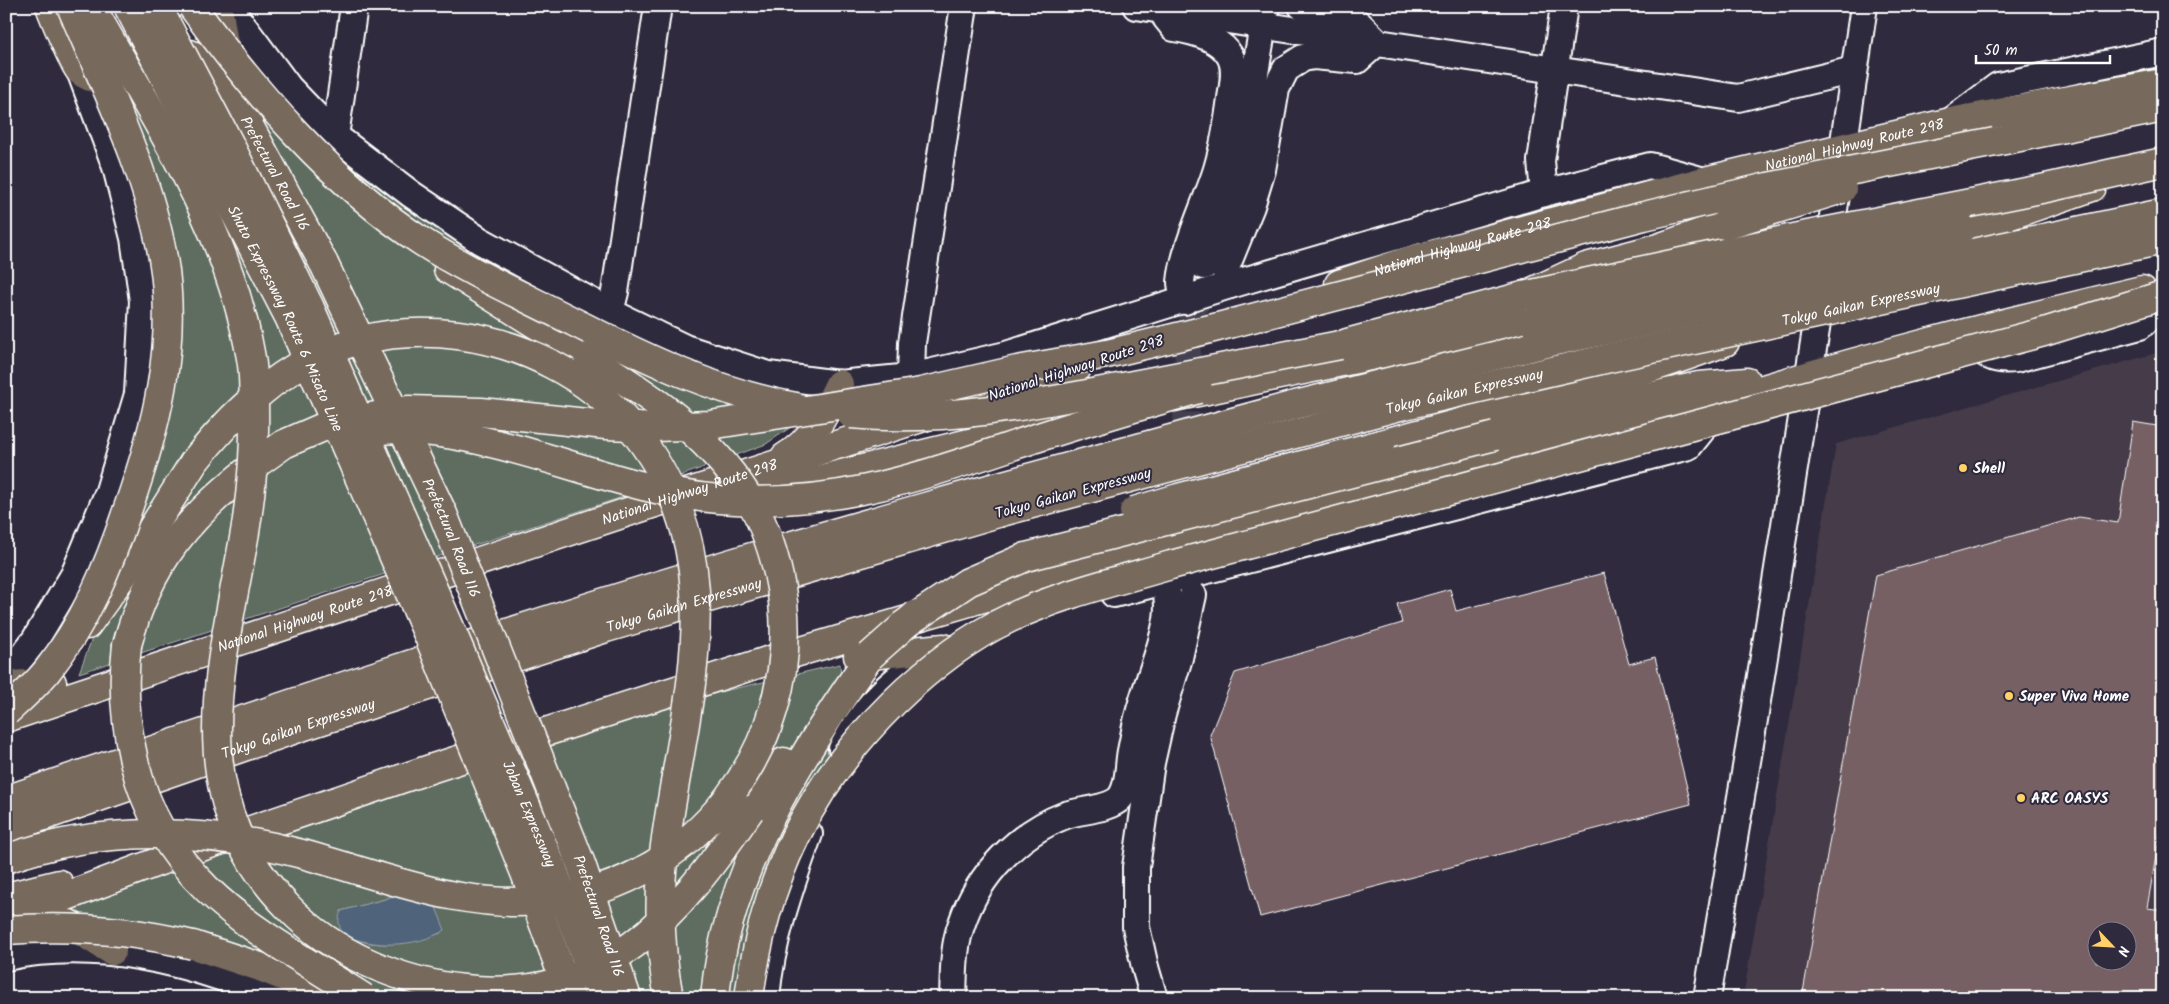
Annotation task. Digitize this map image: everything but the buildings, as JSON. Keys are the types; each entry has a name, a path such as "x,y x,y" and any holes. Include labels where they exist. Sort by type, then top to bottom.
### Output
{"main road":[{"path":"50,6 80,71"},
{"path":"47,671 75,631 89,604 116,544 135,490 154,424 165,367 168,326 163,260 149,200 112,97 71,6"},
{"path":"91,6 185,168 222,251 245,324 252,363 254,438 245,528 221,661 217,701 216,747 226,804 262,877 277,897 313,930 343,950 385,970 439,985 464,989 521,990 578,976 606,964 651,931 688,894 721,852 812,724 870,656 930,602 978,570 1004,556 1046,539 1178,498 1540,402 1681,358 1773,323"},
{"name":"Shuto Expressway Route 6 Misato Line","path":"128,6 219,151 310,308 441,635"},
{"name":"Shuto Expressway Route 6 Misato Line","path":"157,6 219,151"},
{"path":"192,6 236,65 303,139 360,195 390,220 422,241 510,289 670,368 756,399 832,412 887,418 921,417 985,411 1066,399 1340,345"},
{"name":"Prefectural Road 116","path":"218,6 222,38 234,98"},
{"name":"Prefectural Road 116","path":"80,71 94,79 113,79 171,56 190,54 206,62 234,98 324,264 443,514 581,864 627,998"},
{"name":"National Highway Route 298","path":"6,718 649,505 757,472 1408,261 1704,181 1844,149 1950,122 2163,83"},
{"path":"1523,296 1586,267 1658,248 1796,202 1996,147 2031,135 2163,108"},
{"path":"364,998 256,930 206,890 169,845 153,817 139,779 130,744 124,705 124,670 127,645 142,596 160,563 189,523 231,484 284,444 328,425 408,410 481,412 606,425 656,427 710,425 921,392 1017,370 1106,354 1214,328 1654,214 1768,187 1996,147"},
{"path":"256,464 352,434 375,430 422,431 501,444 662,491 741,501 812,499 864,491 942,470 1112,414 1228,381 1340,345 1523,296 1812,234 2161,163"},
{"path":"523,547 588,538 843,472 1062,420 1533,322 2000,219 2161,163"},
{"name":"Tokyo Gaikan Expressway","path":"6,829 304,726 1295,405 1555,341 2163,213"},
{"name":"Tokyo Gaikan Expressway","path":"6,800 584,608 744,559 1604,359 2163,240"},
{"path":"6,860 29,851 89,838 119,834 180,834 232,840 290,851 443,894 500,902 526,903 554,900 607,886 652,865 692,837 710,820 744,777 769,723 781,678 785,641 782,596 775,561 756,511 743,489 716,454 699,436 655,399 452,273 422,241"},
{"path":"6,919 160,860 433,768 764,662 1058,576 1726,401 1804,376 1963,332 2163,285"},
{"path":"748,998 759,935 777,878 802,823 826,782 864,732 909,688 957,650 1008,619 1045,603 1172,565 2044,332 2163,295"},
{"path":"6,712 76,639 107,598 194,462 216,434 268,386 292,369 321,354 353,342 381,335 411,332 477,338 510,347 541,359 597,393 620,413 641,439 662,471 676,502 694,567 697,628 695,663 666,840 662,876 663,951 669,998"},
{"path":"902,626 968,582 1026,557 1596,409 1699,386 1804,376"},
{"path":"757,472 792,452 809,439 822,421 839,384"},
{"name":"Joban Expressway","path":"441,635 570,998"},
{"name":"Joban Expressway","path":"441,635 552,867 601,998"},
{"path":"764,662 830,660 944,648"},
{"path":"715,998 727,925 749,865 785,792 814,740 870,656"},
{"path":"6,685 66,682 153,668"},
{"path":"6,897 160,860"},
{"path":"40,907 112,951"},
{"path":"6,930 51,927 91,928 160,937 227,956 337,998"}],"street":[{"path":"228,6 289,88 335,136 410,194 479,240 610,312 684,348 759,372 839,384 911,377 1006,355 1544,193 1650,166 1704,181"},
{"path":"335,136 354,6"},
{"path":"610,312 615,292 658,6"},
{"path":"911,377 912,343 964,6"},
{"path":"1302,6 1316,16 1358,23 1377,42"},
{"path":"1544,193 1541,161 1564,6"},
{"path":"1707,998 1804,376 1844,149 1864,6"},
{"path":"1153,7 1174,28 1200,35 1220,45 1230,56 1234,65 1229,117 1218,168 1189,249 1181,283 1186,301"},
{"path":"1153,7 1265,16 1377,42 1738,98 1854,70"},
{"path":"1204,266 1227,208 1240,166 1265,16"},
{"path":"1230,286 1225,270 1251,206 1262,170 1276,89 1286,69 1303,58 1314,56 1357,60 1377,42"},
{"path":"1950,122 1998,86 2163,52"},
{"path":"6,672 15,665 34,640 74,575 109,491 138,394 143,301 134,238 116,167 80,71"},
{"path":"1963,332 1984,354 2001,361 2016,359 2140,326 2163,304"},
{"path":"766,998 772,951 779,922 798,863 841,751 855,725 872,702 909,669 944,648 1046,610 1165,582 1689,446 1726,401"},
{"path":"952,998 955,954 962,923 978,888 992,868 1018,843 1043,826 1066,815 1108,805 1120,798 1126,786 1139,712 1166,621 1168,596 1165,582"},
{"path":"1154,998 1136,927 1136,867 1151,763 1162,714 1179,658 1193,595"},
{"path":"6,957 27,953 66,950 112,951 188,966 242,984 275,998"}],"shaded area":[{"name":"Super Viva Home","path":"2163,351 2163,998 1743,998 1836,444"}],"green space":[{"path":"229,28 316,130 804,418 766,444 632,494 79,673 137,519 180,307 178,266 165,210 132,110"},
{"path":"840,664 846,731 764,998 313,998 50,913 582,732 720,692","holes":["411,889 441,933 392,944 368,943 343,935 341,911 385,899"]}],"water":[{"path":"411,889 431,895 445,930 421,940 395,944 368,942 343,935 339,923 341,911 385,899"}],"tunnel":[{"path":"1193,516 1186,422 1188,340 1202,274"}],"place":[{"name":"Shell","path":"1963,468"},
{"name":"Super Viva Home","path":"2009,696"},
{"name":"ARC OASYS","path":"2021,798"}]}
